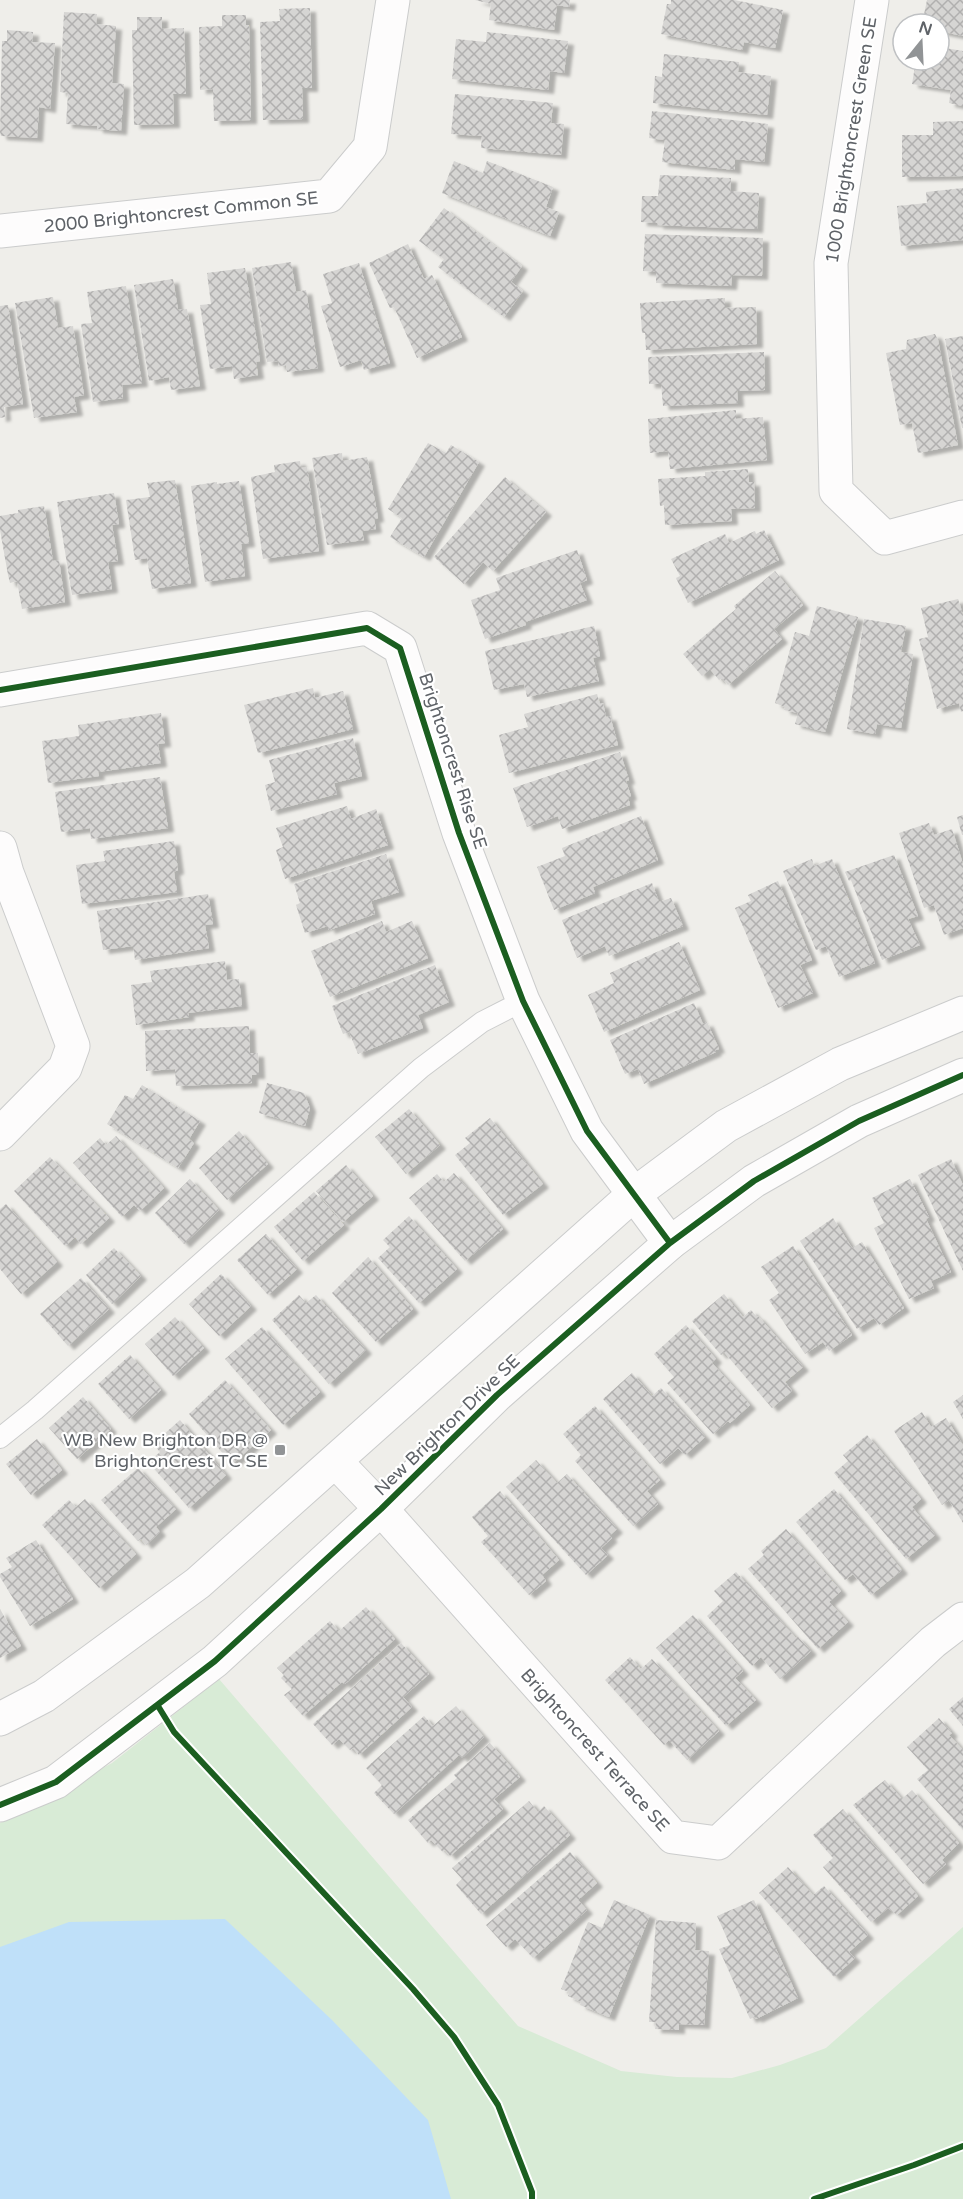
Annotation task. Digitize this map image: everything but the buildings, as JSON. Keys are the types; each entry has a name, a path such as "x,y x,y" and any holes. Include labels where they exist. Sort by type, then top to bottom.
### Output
{"street":[{"name":"2000 Brightoncrest Common SE","path":"0,231 329,196 370,147 393,0"},
{"name":"1000 Brightoncrest Green SE","path":"872,0 831,264 836,491 885,538 963,517"},
{"name":"Brightoncrest Rise SE","path":"0,690 367,628 400,648 459,833 523,1001 587,1131 670,1243"},
{"path":"0,1134 65,1068 72,1046 2,866"},
{"path":"0,1719 44,1696 198,1583 633,1195 726,1126 840,1064 963,1013"},
{"name":"New Brighton Drive SE","path":"0,1805 56,1782 215,1661 381,1509 497,1395 670,1243 754,1181 860,1121 963,1075"},
{"name":"Brightoncrest Terrace SE","path":"336,1462 381,1509 673,1838 718,1843 933,1642 963,1619"}],"lane":[{"path":"0,1438 421,1068 482,1022 523,1001"}],"green space":[{"path":"219,1679 518,2026 621,2071 677,2077 732,2078 780,2065 826,2048 963,1927 963,2199 0,2199 0,1823 112,1763"}],"water":[{"path":"225,1919 332,2020 428,2120 451,2199 0,2199 0,1947 69,1922"}],"cycle path":[{"path":"0,690 367,628 400,648 459,833 523,1001 587,1131 670,1243"},
{"path":"0,1805 56,1782 215,1661 381,1509 497,1395 670,1243 754,1181 859,1121 963,1075"},
{"path":"158,1706 174,1732 413,1989 454,2037 498,2105 532,2192 532,2199"},
{"path":"814,2199 963,2146"}],"place":[{"name":"WB New Brighton DR @ BrightonCrest TC SE","path":"280,1450"}]}
